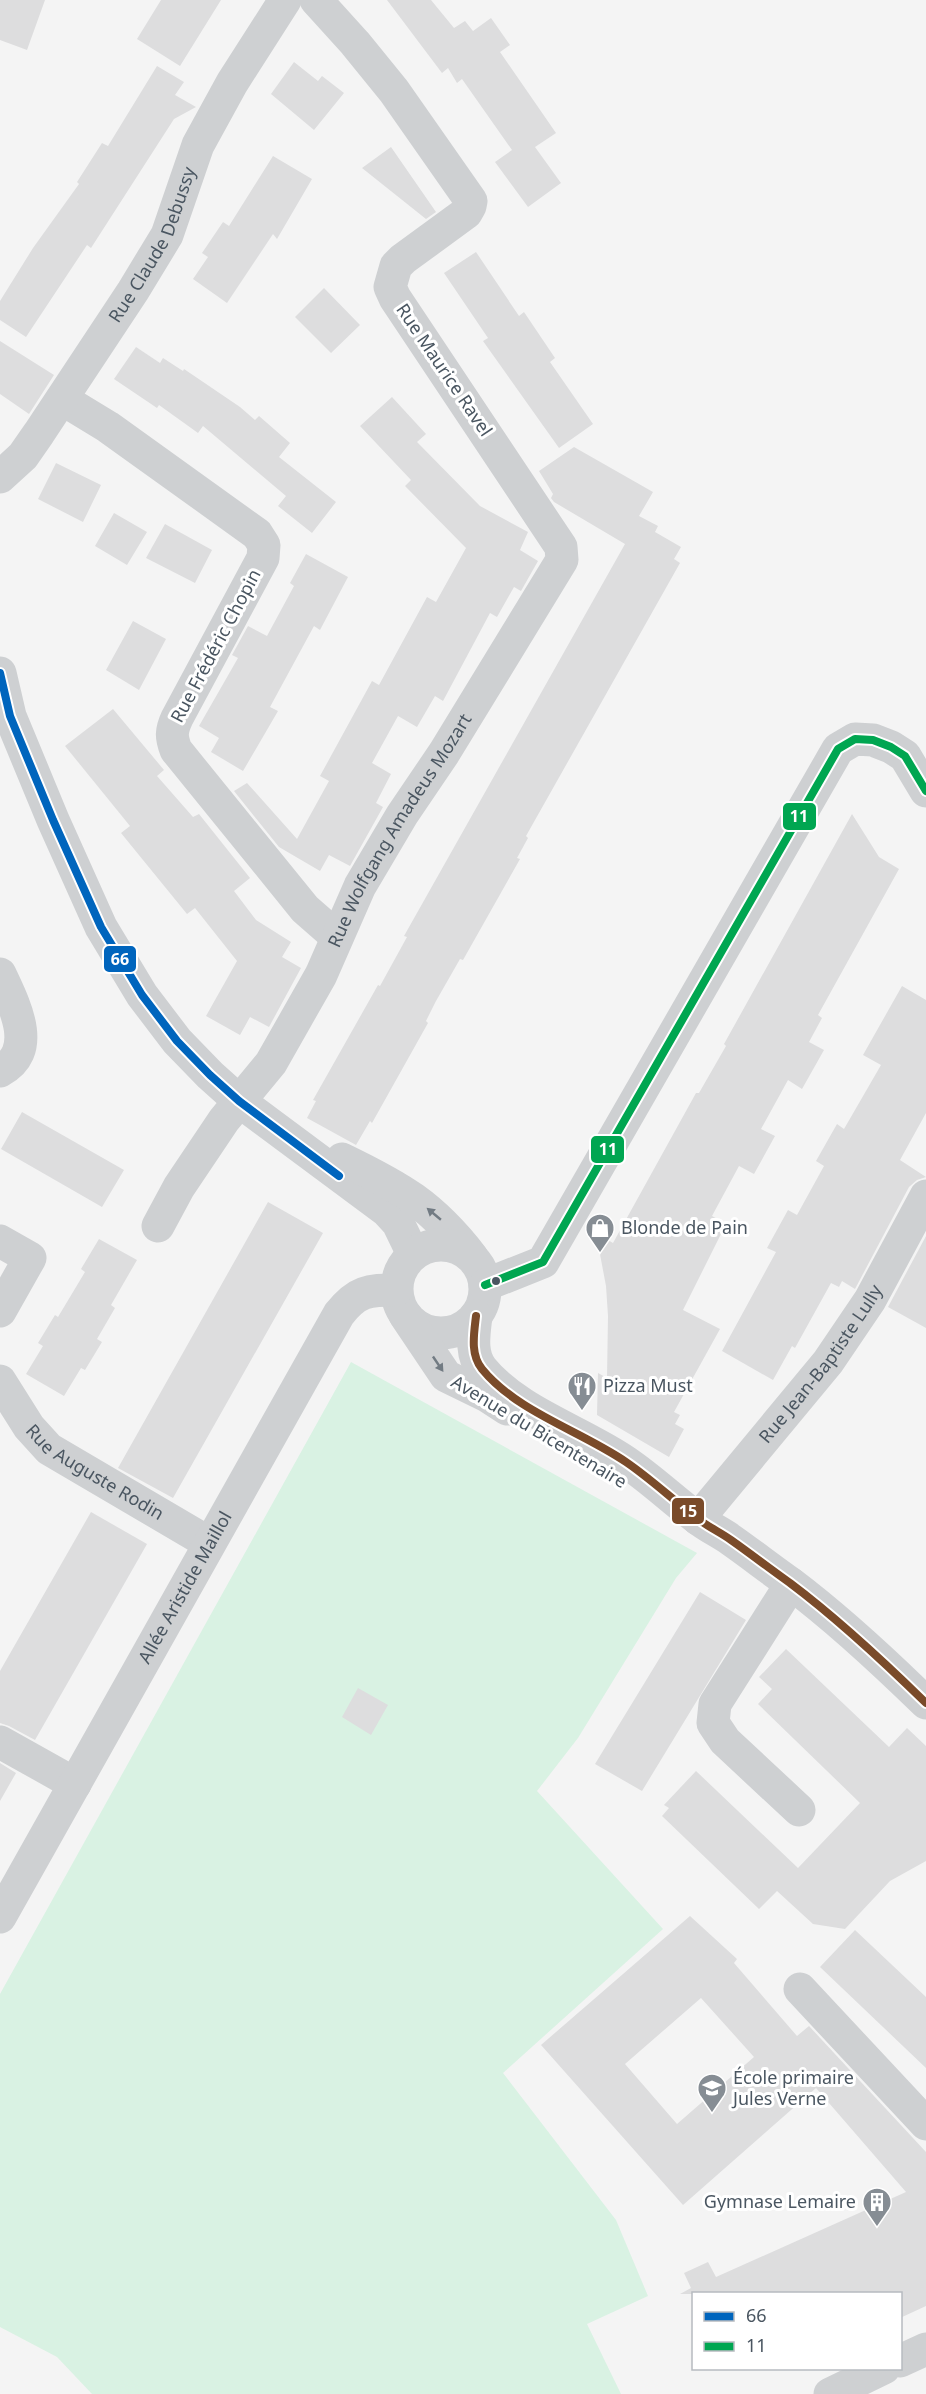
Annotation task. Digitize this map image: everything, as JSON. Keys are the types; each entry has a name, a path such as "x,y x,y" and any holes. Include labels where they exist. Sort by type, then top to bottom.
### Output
{"street":[{"name":"Rue Claude Debussy","path":"0,477 22,456 62,399 167,235 198,145 232,83 285,0"},
{"name":"Rue Maurice Ravel","path":"316,0 394,91 471,201 471,206 466,213 396,266 390,287 395,298 561,547 562,560"},
{"name":"Rue Frédéric Chopin","path":"62,399 108,427 257,534 264,545 262,558 177,718 171,733 172,740 176,750 305,909 338,937"},
{"name":"Rue Wolfgang Amadeus Mozart","path":"158,1226 191,1168 239,1101 271,1063 321,975 360,886 402,814 444,753 562,560"},
{"path":"0,673 10,716 101,927 142,995 177,1041 239,1101 387,1211 398,1223 413,1254"},
{"path":"479,1271 543,1262 838,749 855,739 873,740 891,747 904,756 926,791"},
{"path":"0,974 21,1025 21,1047 18,1056 7,1068 0,1071"},
{"path":"281,1130 384,1179 417,1200 442,1221 479,1271 484,1298 476,1316 465,1327 452,1332 431,1332 418,1328 400,1303 402,1267 413,1254 425,1247 452,1246 464,1251 479,1271"},
{"name":"Rue Jean-Baptiste Lully","path":"698,1519 828,1362 870,1300 926,1196"},
{"path":"0,1241 30,1258 0,1311"},
{"name":"Allée Aristide Maillol","path":"0,1917 339,1314 349,1302 371,1290 400,1303"},
{"name":"Avenue du Bicentenaire","path":"400,1303 446,1376 487,1396 651,1501 698,1519"},
{"name":"Avenue du Bicentenaire","path":"476,1316 473,1342 475,1355 481,1367 495,1383 514,1398 624,1460 657,1483 698,1519 791,1584 882,1660 926,1703"},
{"name":"Rue Auguste Rodin","path":"0,1381 29,1427 49,1449 209,1543"},
{"path":"791,1584 715,1704 713,1723 725,1741 799,1810"},
{"path":"0,1742 75,1784"},
{"path":"800,1989 926,2124"},
{"path":"902,2360 926,2349"},
{"path":"830,2394 880,2370"}],"green space":[{"path":"351,1362 697,1553 676,1578 578,1738 537,1791 663,1929 503,2073 616,2220 648,2296 587,2324 621,2394 92,2394 57,2357 0,2327 0,1994"}],"building":[{"path":"0,0 45,0 27,50 0,40"},
{"path":"161,0 221,0 180,66 137,39"},
{"path":"387,0 431,0 454,28 465,21 473,31 491,18 510,45 500,52 556,133 535,147 561,183 528,207 495,162 512,150 462,79 457,83 448,68 442,73"},
{"path":"294,62 318,81 322,76 344,93 314,130 271,94"},
{"path":"157,66 184,82 175,95 196,107 174,119 91,248 87,245 26,337 0,320 0,301 33,248 79,184 77,182 102,143 108,146"},
{"path":"391,147 436,212 426,219 362,168"},
{"path":"273,156 312,179 277,239 273,234 227,303 193,279 208,257 202,253 223,222 229,226"},
{"path":"476,252 519,316 524,312 555,358 550,362 593,424 559,448 483,341 488,338 444,273"},
{"path":"324,288 360,325 331,353 295,317"},
{"path":"0,341 54,375 29,414 0,394"},
{"path":"136,347 160,363 163,358 183,371 184,369 240,407 255,420 259,416 290,443 279,457 336,502 312,533 278,506 286,496 203,426 198,433 159,405 157,408 114,379"},
{"path":"392,397 426,434 417,442 480,506 528,532 520,550 538,561 521,591 514,587 497,617 490,613 443,701 435,696 417,727 398,716 372,763 391,774 376,803 383,807 350,866 329,855 320,871 279,847 234,791 247,783 297,839 329,781 320,776 372,681 379,685 427,597 436,602 466,548 405,486 411,480 360,426"},
{"path":"574,447 653,492 639,516 658,526 655,532 681,547 674,559 680,563 526,836 528,838 517,858 520,859 463,960 460,959 436,1001 426,1021 428,1023 372,1123 370,1121 356,1145 307,1118 316,1101 313,1100 378,985 380,986 407,937 404,936 625,544 554,502 551,498 553,494 539,471"},
{"path":"56,463 101,485 83,522 38,499"},
{"path":"114,513 147,532 127,565 95,546"},
{"path":"165,524 212,550 195,583 146,558"},
{"path":"306,554 348,577 320,630 314,626 270,707 278,711 243,771 211,752 219,738 199,726 238,658 232,655 248,626 267,636 294,586 290,583"},
{"path":"133,621 166,639 139,690 106,670"},
{"path":"113,709 164,770 157,776 193,817 199,814 250,878 234,891 256,920 291,942 282,957 301,968 269,1027 250,1017 240,1035 206,1016 237,961 195,908 187,914 121,833 130,826 65,746"},
{"path":"852,814 879,857 899,869 818,1015 822,1018 809,1042 824,1050 802,1089 788,1080 761,1129 775,1136 754,1174 739,1166 712,1216 726,1224 683,1310 720,1329 674,1412 680,1415 675,1424 684,1429 669,1457 597,1415 598,1373 607,1378 608,1316 606,1286 596,1233 613,1243 696,1093 699,1093 726,1046 724,1044"},
{"path":"902,986 926,1000 926,1113 900,1160 926,1177 917,1180 909,1187 855,1289 842,1281 839,1287 831,1283 795,1348 792,1346 773,1380 722,1351 776,1252 767,1248 788,1210 797,1215 824,1166 816,1161 837,1124 844,1129 881,1065 863,1055"},
{"path":"22,1112 124,1170 102,1207 1,1149"},
{"path":"268,1202 323,1233 173,1498 118,1468"},
{"path":"926,1236 926,1328 888,1307"},
{"path":"99,1239 137,1260 111,1305 115,1308 97,1339 102,1342 85,1370 81,1368 64,1396 26,1374 43,1346 38,1343 55,1315 58,1317 85,1272 81,1269"},
{"path":"91,1512 147,1544 35,1740 0,1723 0,1671"},
{"path":"700,1592 746,1620 642,1791 595,1764"},
{"path":"786,1649 889,1747 907,1728 926,1746 926,1861 890,1881 845,1929 813,1924 777,1891 759,1909 662,1816 669,1808 664,1805 696,1771 798,1868 860,1803 758,1704 772,1689 759,1677"},
{"path":"358,1688 388,1705 371,1735 342,1717"},
{"path":"0,1763 16,1773 0,1801"},
{"path":"690,1916 737,1959 734,1963 797,2036 809,2026 926,2152 926,2306 902,2317 902,2292 692,2292 692,2294 680,2294 691,2288 684,2273 708,2262 716,2277 906,2192 816,2088 683,2205 541,2045","holes":["701,1998 754,2057 677,2124 625,2064"]},
{"path":"855,1930 926,1997 926,2068 820,1967"}],"transit line":[{"name":"66","path":"0,673 10,716 53,820 101,927 142,995 177,1041 210,1075 239,1101 339,1176"},
{"name":"11","path":"485,1285 543,1262 838,749 855,739 873,740 891,747 905,756 926,791"},
{"name":"15","path":"476,1316 474,1330 476,1357 482,1369 496,1384 531,1409 626,1462 701,1521 790,1583 860,1641 926,1703"}],"place":[{"name":"Blonde de Pain","path":"600,1254"},
{"name":"Pizza Must","path":"582,1412"},
{"name":"École primaire Jules Verne","path":"712,2114"},
{"name":"Gymnase Lemaire","path":"877,2228"}]}
